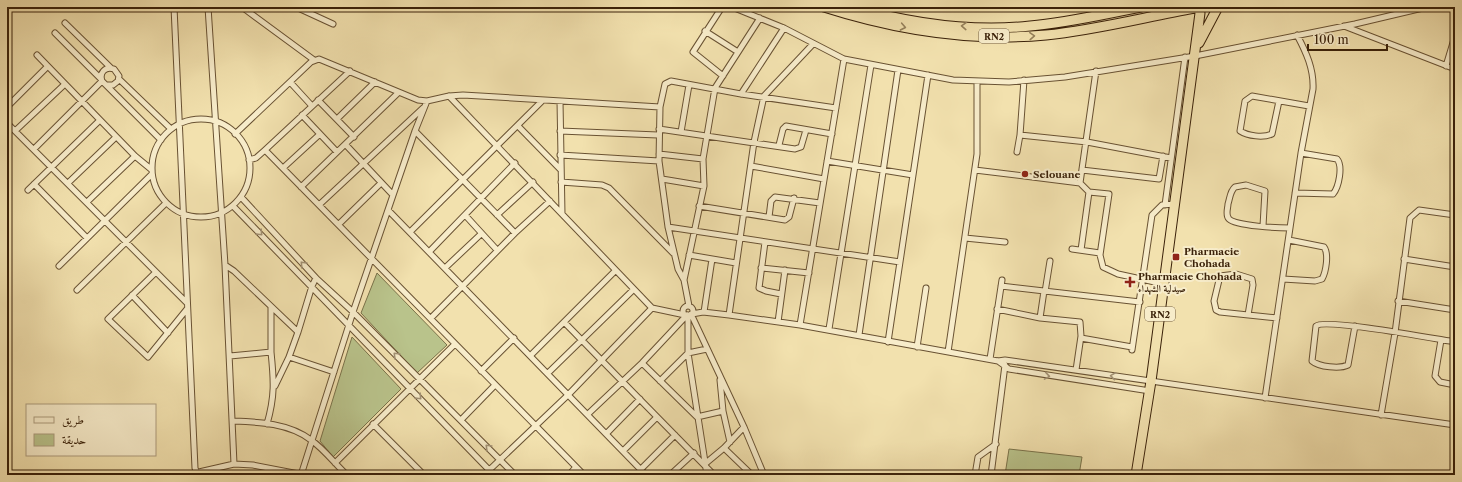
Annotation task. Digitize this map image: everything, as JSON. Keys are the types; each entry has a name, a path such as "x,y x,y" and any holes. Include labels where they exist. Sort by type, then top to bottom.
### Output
{"highway":[{"name":"RN2","path":"824,7 899,27 928,32 989,36 1021,36 1062,33 1196,10 1208,15 1217,9"},
{"name":"RN2","path":"852,7 882,15 950,26 1012,27 1059,23 1141,7"},
{"name":"RN2","path":"1196,52 1217,9"},
{"name":"RN2","path":"1136,475 1150,391 1196,52 1196,10"}],"street":[{"path":"174,7 187,309 196,471 199,472 234,464 253,465 302,475 353,312 415,131 427,101"},
{"path":"208,7 225,265 234,464"},
{"path":"242,7 314,60"},
{"path":"296,7 333,24"},
{"path":"722,7 693,52 723,76"},
{"path":"732,7 784,28 844,59 953,80 977,82 1065,77 1185,57 1196,52 1344,26 1427,7"},
{"path":"707,475 688,353 688,311 684,280 704,186 703,159 715,88 760,18"},
{"path":"65,23 111,68 116,70 119,79 171,129"},
{"path":"1344,26 1455,69"},
{"path":"741,94 784,28"},
{"path":"705,32 738,52"},
{"path":"55,33 161,140"},
{"path":"1265,398 1301,153 1313,89 1312,73 1305,50 1297,35"},
{"path":"1446,66 1455,36"},
{"path":"728,315 754,142 764,96 813,44"},
{"path":"36,55 152,172"},
{"path":"1165,205 1170,158 1185,57"},
{"path":"235,134 314,60 323,59 398,93 427,101 449,96 660,107"},
{"path":"800,325 844,59"},
{"path":"829,329 853,165 870,65"},
{"path":"7,107 47,66"},
{"path":"34,149 103,82 103,70 111,68"},
{"path":"859,335 869,258 898,70"},
{"path":"249,160 256,158 350,71"},
{"path":"1080,183 1096,71"},
{"path":"888,342 928,75"},
{"path":"103,82 113,85 119,79"},
{"path":"1018,152 1024,80"},
{"path":"684,280 678,269 668,227 659,161 658,135 660,107 664,88 668,81 715,88 741,94 764,96 836,108"},
{"path":"290,82 312,106"},
{"path":"337,119 375,82"},
{"path":"948,352 975,170 978,131 977,82"},
{"path":"15,131 65,84"},
{"path":"681,132 689,85"},
{"path":"301,187 398,93"},
{"path":"449,96 515,163 615,271 652,308 671,313 688,311 704,312 829,329 888,342 998,361 1005,360 1076,370 1455,426"},
{"path":"1279,101 1272,134 1258,136 1249,135 1240,131 1247,98 1252,96 1309,106"},
{"path":"318,100 354,137"},
{"path":"410,232 518,126 542,100"},
{"path":"560,101 560,169 562,182 562,214"},
{"path":"319,205 424,107"},
{"path":"302,115 337,152"},
{"path":"28,190 100,120"},
{"path":"197,120 216,122 235,134 242,143 249,160 249,176 241,197 233,206 222,213 210,217 196,217 183,214 166,203 156,190 152,172 154,154 161,140 171,129 179,124 197,120"},
{"path":"7,123 127,241 187,303"},
{"path":"518,126 560,169"},
{"path":"779,145 784,127 788,126 832,134"},
{"path":"659,129 798,148 802,144 806,130"},
{"path":"415,131 515,233"},
{"path":"560,131 658,135"},
{"path":"283,168 320,134"},
{"path":"1020,135 1087,142 1170,158"},
{"path":"68,183 116,137"},
{"path":"346,145 393,195"},
{"path":"265,150 584,475"},
{"path":"1295,192 1333,194 1336,191 1340,172 1339,160 1337,159 1301,153"},
{"path":"659,154 703,159"},
{"path":"560,155 659,161"},
{"path":"87,202 135,156"},
{"path":"1082,170 1159,179 1163,156"},
{"path":"827,161 913,175"},
{"path":"429,252 515,163"},
{"path":"751,166 824,179"},
{"path":"975,170 1080,183 1089,192 1109,194 1100,253 1102,267 1118,274 1164,284"},
{"path":"59,266 152,172"},
{"path":"662,179 704,186"},
{"path":"497,215 533,182"},
{"path":"562,182 602,185 609,188 674,253"},
{"path":"338,224 381,183"},
{"path":"34,184 87,238"},
{"path":"1263,226 1265,191 1246,185 1235,187 1231,193 1227,211 1230,220 1249,225 1290,228"},
{"path":"1081,250 1089,192"},
{"path":"769,217 772,198 779,196 820,203"},
{"path":"241,197 316,278 353,312 516,475"},
{"path":"699,206 785,220 788,218 794,198"},
{"path":"430,318 497,250 550,201"},
{"path":"77,290 166,203"},
{"path":"1081,338 1132,349 1152,215 1156,209 1165,205 1175,204"},
{"path":"233,206 494,475"},
{"path":"388,210 607,433 646,475"},
{"path":"1381,415 1394,333 1408,226 1413,213 1419,210 1455,215"},
{"path":"465,215 497,250"},
{"path":"668,227 900,262"},
{"path":"445,268 481,234"},
{"path":"965,238 1005,242"},
{"path":"1283,278 1315,281 1322,279 1325,268 1326,251 1324,248 1288,240"},
{"path":"765,242 760,288 766,291 782,294"},
{"path":"1072,249 1100,253"},
{"path":"689,255 736,263"},
{"path":"704,312 712,259"},
{"path":"1404,259 1455,267"},
{"path":"1040,318 1050,261"},
{"path":"225,265 234,271 298,332"},
{"path":"761,268 809,273"},
{"path":"778,322 785,270"},
{"path":"531,356 615,271"},
{"path":"156,272 108,320 148,357 187,309"},
{"path":"1248,314 1253,285 1252,279 1236,274 1220,276 1214,301 1216,310 1277,318"},
{"path":"275,387 289,357 316,278"},
{"path":"990,359 1002,280"},
{"path":"1001,286 1140,302"},
{"path":"918,347 926,288"},
{"path":"548,373 583,341 633,290"},
{"path":"132,295 168,333"},
{"path":"1398,302 1455,310"},
{"path":"267,424 273,403 275,387 271,352 271,307"},
{"path":"484,475 536,427 652,308"},
{"path":"998,309 1040,318 1079,321 1082,326 1076,370"},
{"path":"688,311 744,427 764,475"},
{"path":"588,414 642,363 688,311"},
{"path":"564,322 675,436 706,465 714,475"},
{"path":"1355,326 1348,365 1344,367 1329,366 1312,361 1315,328 1318,324 1355,326 1455,342"},
{"path":"481,371 514,338"},
{"path":"1441,340 1436,376 1440,382 1455,385"},
{"path":"335,463 419,378 455,344"},
{"path":"660,381 688,353 707,349"},
{"path":"230,356 271,352"},
{"path":"289,357 334,372"},
{"path":"991,475 996,444 1005,360"},
{"path":"998,361 1005,367 1044,375 1150,391"},
{"path":"642,363 697,417"},
{"path":"719,375 723,411 730,442"},
{"path":"461,420 495,385"},
{"path":"607,433 640,400"},
{"path":"697,417 723,411"},
{"path":"624,451 657,417"},
{"path":"233,422 267,424 296,432 312,440 347,475"},
{"path":"373,424 424,475"},
{"path":"706,465 744,427"},
{"path":"641,469 675,436"},
{"path":"975,475 978,457 996,444"},
{"path":"724,448 752,475"},
{"path":"670,475 694,453"},
{"path":"569,475 576,467"}],"green space":[{"path":"377,273 447,345 417,373 361,313"},
{"path":"352,337 401,389 333,457 320,441"},
{"path":"1009,449 1082,457 1079,475 1005,475"}],"place":[{"name":"Selouane","path":"1025,174"},
{"name":"Pharmacie Chohada","path":"1176,257"},
{"name":"Pharmacie Chohada صيدلية الشهداء","path":"1130,282"}]}
